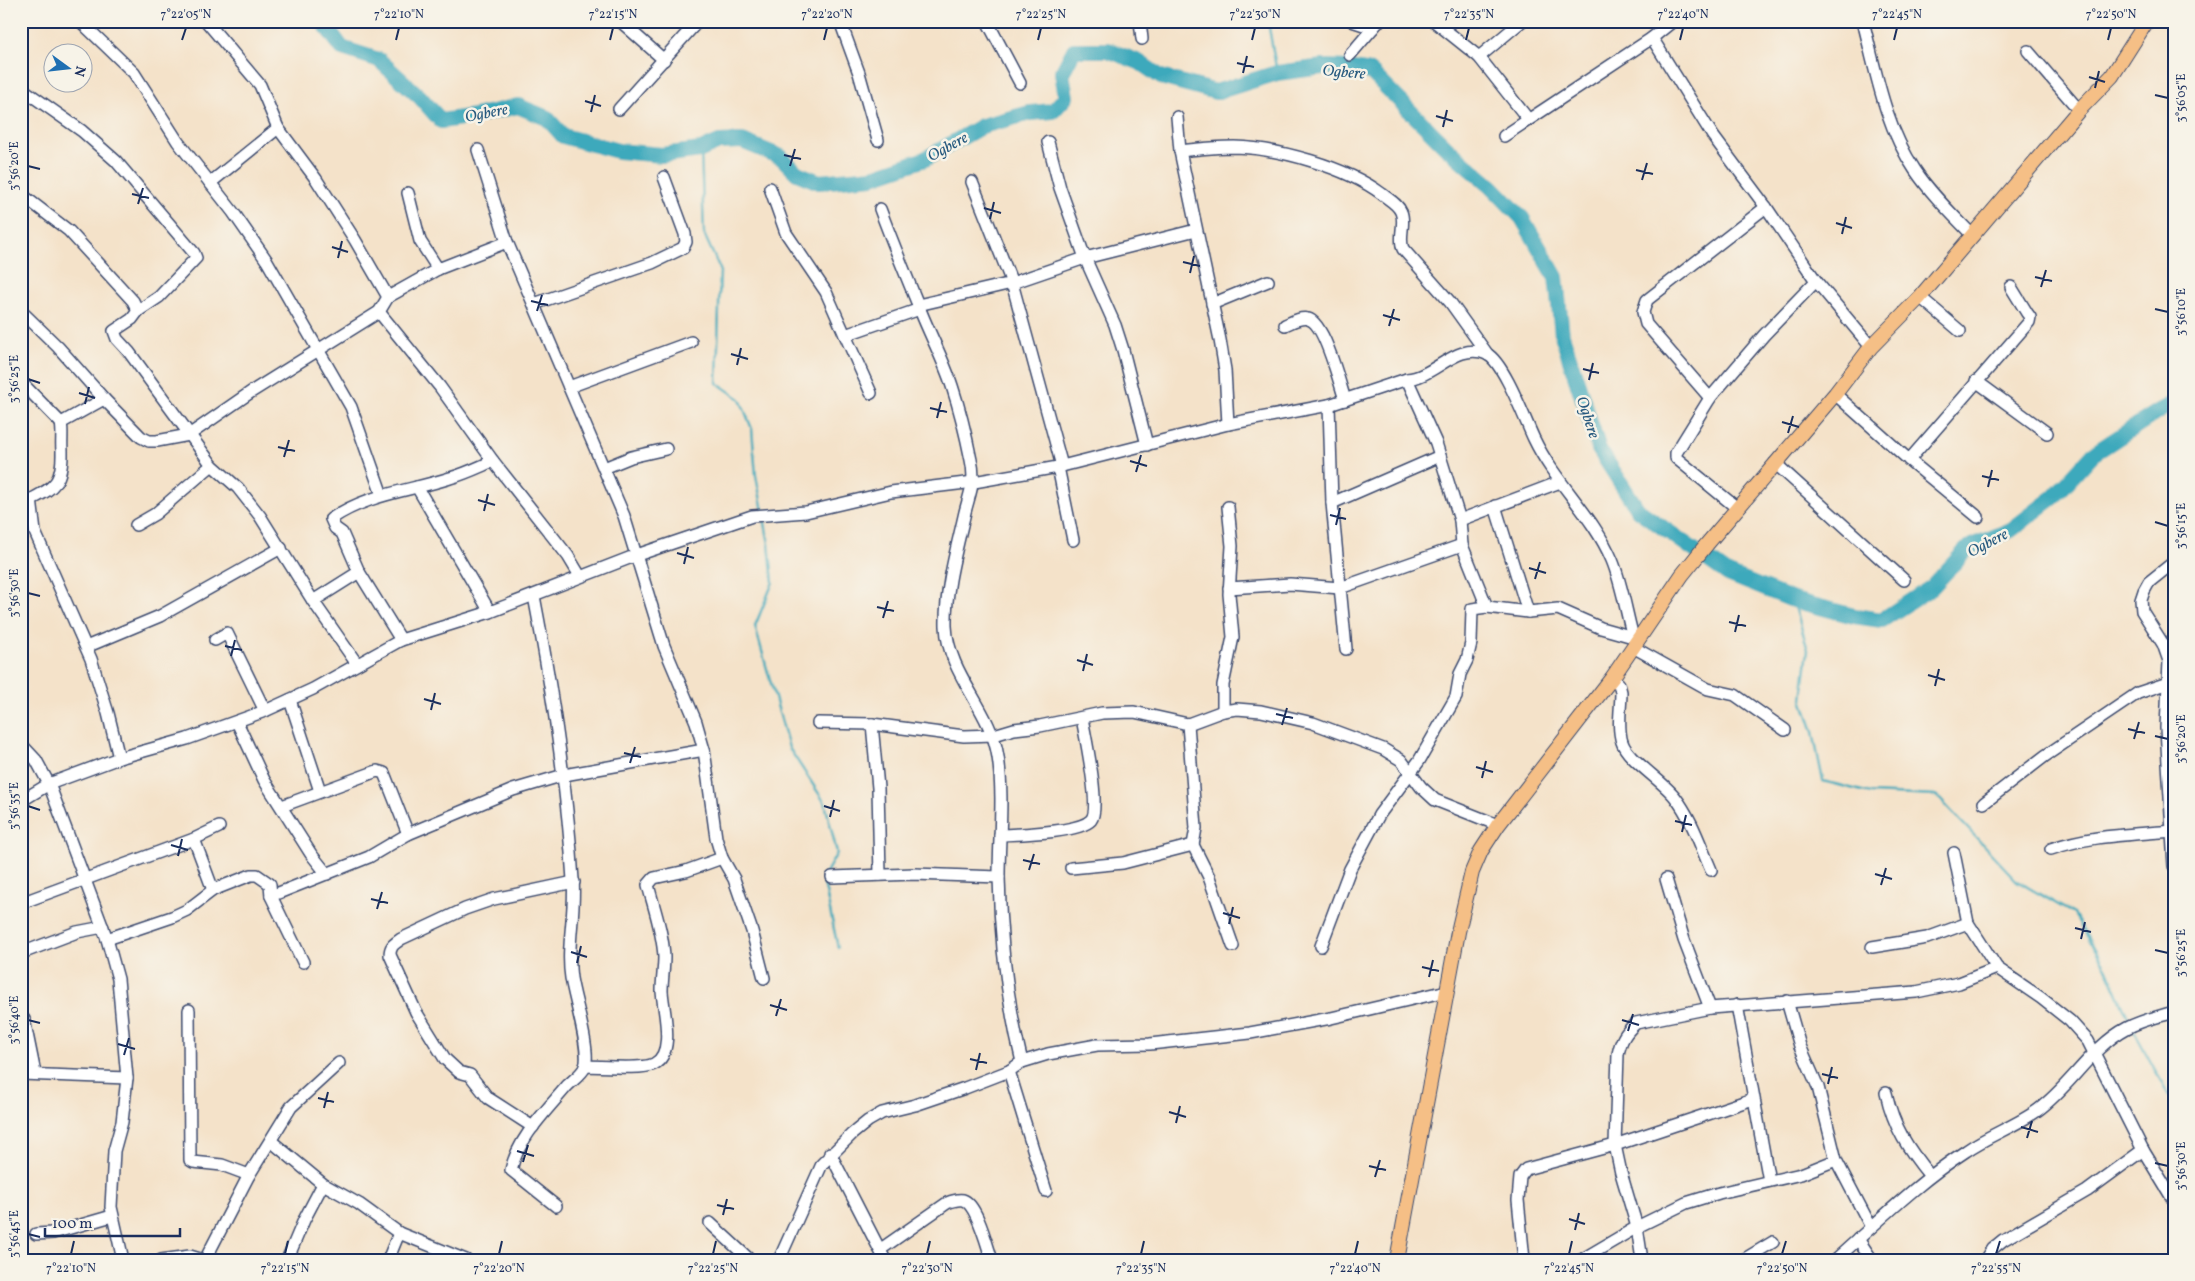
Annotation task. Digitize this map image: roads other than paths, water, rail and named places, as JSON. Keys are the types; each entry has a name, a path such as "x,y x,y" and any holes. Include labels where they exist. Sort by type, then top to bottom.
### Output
{"main road":[{"path":"1397,1260 1447,991 1472,872 1481,851 1498,825 1612,678 1634,641 1682,575 1835,394 1871,347 1920,297 2124,60 2147,21"}],"street":[{"path":"80,21 134,73 178,142 267,261 351,408 382,495"},
{"path":"206,21 260,85 278,128 316,179 356,240 388,297"},
{"path":"620,21 664,60"},
{"path":"619,109 698,21"},
{"path":"840,21 859,73 878,140"},
{"path":"987,21 1020,83"},
{"path":"1140,21 1142,39"},
{"path":"1352,21 1376,24"},
{"path":"1434,21 1479,57 1528,119"},
{"path":"1479,57 1522,21"},
{"path":"1863,21 1885,109 1906,156 1930,190 1973,236"},
{"path":"1504,136 1652,38 1668,22"},
{"path":"1350,55 1376,24"},
{"path":"1652,38 1713,136 1766,207 1816,281 1871,347"},
{"path":"2028,51 2079,110"},
{"path":"21,88 82,131 116,161 194,253 196,258 159,297 114,331 117,339 129,352 212,465 238,488 260,516 313,601 357,664"},
{"path":"1177,117 1180,150 1225,370 1228,424"},
{"path":"210,183 278,128"},
{"path":"1048,142 1060,188 1085,258 1115,325 1147,445"},
{"path":"1180,150 1234,147 1298,157 1331,167 1375,189 1398,206 1403,218 1400,241 1403,249 1450,302 1488,355 1502,368 1536,445 1560,482 1588,517 1612,559 1634,641"},
{"path":"478,150 507,242 592,446 604,468 624,516 664,646 696,722 704,750 716,838 722,858 734,879 752,931 764,978"},
{"path":"534,304 652,262 683,248 686,242 685,234 664,177"},
{"path":"972,182 1012,283 1060,466 1073,540"},
{"path":"770,188 786,234 826,292 871,393"},
{"path":"408,193 420,241 438,269"},
{"path":"21,194 69,231 133,301 138,311"},
{"path":"1710,398 1646,324 1643,312 1647,300 1766,207"},
{"path":"880,209 952,387 972,461 974,482 951,577 946,626 949,648 964,681 994,735 1000,777 999,878 1007,992 1022,1062"},
{"path":"845,335 919,307 1012,283 1085,258 1196,230"},
{"path":"21,311 58,346 104,400 144,439 157,441 189,435 251,392 379,312 388,297 438,269 507,242"},
{"path":"1212,304 1268,281"},
{"path":"1737,508 1676,458 1676,455 1710,398 1764,334 1816,281"},
{"path":"1909,460 2028,322 2030,317 2011,287"},
{"path":"1920,297 1960,330"},
{"path":"379,312 440,387 493,461 568,556 580,576"},
{"path":"1285,324 1300,318 1310,319 1315,324 1329,349 1345,400"},
{"path":"569,387 691,342"},
{"path":"21,801 49,784 119,758 187,739 265,712 313,689 401,640 490,612 637,555 752,516 806,512 891,492 974,482 1060,466 1228,424 1329,405 1407,379 1416,378 1466,352 1478,352 1488,355"},
{"path":"1407,379 1440,456 1460,520 1462,545 1487,607"},
{"path":"1976,381 2047,433"},
{"path":"21,382 61,423 63,431 60,476 54,485 26,502 35,532 86,647 108,713 119,758"},
{"path":"1835,394 1909,460 1978,517"},
{"path":"61,423 104,400"},
{"path":"1329,405 1332,503 1346,649"},
{"path":"604,468 631,457 666,449"},
{"path":"1332,503 1440,456"},
{"path":"401,640 359,572 342,533 335,528 331,518 342,511 382,495 452,478 493,461"},
{"path":"1775,463 1904,580"},
{"path":"136,525 155,514 212,465"},
{"path":"1460,520 1560,482"},
{"path":"417,487 490,612"},
{"path":"1495,506 1528,612"},
{"path":"1223,711 1223,685 1233,637 1229,588 1232,546 1228,507"},
{"path":"1229,588 1290,584 1340,588 1462,545"},
{"path":"86,647 160,616 281,548"},
{"path":"2174,562 2150,582 2141,600 2142,612 2166,651 2169,661 2166,728 2172,778 2174,866"},
{"path":"313,601 359,572"},
{"path":"534,596 549,674 564,775 574,882 570,970 586,1044 585,1066 532,1127 513,1161 511,1170 556,1206"},
{"path":"1321,946 1350,869 1379,815 1430,743 1456,697 1460,674 1471,643 1472,609 1487,607 1528,612 1558,609 1634,641 1708,690 1735,695 1786,730"},
{"path":"216,640 227,633 265,712"},
{"path":"1612,678 1619,684 1622,743 1628,753 1661,781 1675,797 1688,817 1711,870"},
{"path":"1984,803 2045,756 2138,692 2168,683"},
{"path":"290,700 320,791"},
{"path":"818,723 872,724 964,736 994,735 1014,729 1082,718 1102,712 1134,712 1188,724 1223,711 1261,711 1314,724 1383,748 1400,760 1421,787 1442,804 1498,825"},
{"path":"1000,835 1054,831 1081,826 1089,822 1093,817 1091,766 1082,718"},
{"path":"237,722 264,780 327,874"},
{"path":"872,724 878,788 880,875"},
{"path":"1188,724 1196,828 1193,845 1209,877 1233,946"},
{"path":"21,744 36,760 49,784 107,939 118,979 127,1078 122,1122 114,1151 111,1207 123,1260"},
{"path":"271,896 369,857 408,834 513,790 564,775 704,750"},
{"path":"282,806 373,772 384,773 408,834"},
{"path":"21,903 194,840 219,828"},
{"path":"2052,849 2072,841 2091,838 2172,831"},
{"path":"194,840 213,890"},
{"path":"1071,868 1123,863 1193,845"},
{"path":"1954,853 1968,923 1997,968 2070,1021 2088,1042 2143,1150 2174,1201"},
{"path":"585,1066 646,1067 656,1064 663,1055 667,1040 662,993 664,956 660,930 648,885 654,878 686,871 722,858"},
{"path":"832,877 914,874 999,878"},
{"path":"107,939 187,910 213,890 251,875 257,875 270,884 271,896 303,962"},
{"path":"1666,879 1684,940 1710,1008"},
{"path":"532,1127 488,1098 470,1075 459,1072 445,1059 416,1012 390,955 390,950 401,939 465,909 494,898 574,882"},
{"path":"1872,947 1927,938 1968,923"},
{"path":"27,951 77,932 102,927"},
{"path":"1642,1260 1637,1227 1620,1173 1615,1145 1618,1054 1621,1041 1627,1031 1636,1024 1710,1008 1916,992 1960,983 1997,968"},
{"path":"778,1260 816,1176 830,1153 868,1120 882,1113 915,1105 1009,1071 1022,1062 1048,1054 1098,1045 1150,1044 1250,1033 1331,1018 1447,991"},
{"path":"1787,1001 1800,1046 1818,1087 1836,1160 1871,1227"},
{"path":"1737,1005 1753,1099 1770,1181"},
{"path":"189,1010 190,1160 232,1168 249,1175"},
{"path":"1835,1260 1930,1176 1966,1150 2037,1111 2053,1098 2094,1053 2127,1028 2174,1012"},
{"path":"24,1019 35,1073"},
{"path":"161,1260 190,1256 204,1260 249,1175 291,1107 339,1063"},
{"path":"1009,1071 1046,1191"},
{"path":"21,1074 35,1073 127,1078"},
{"path":"1886,1093 1896,1127 1907,1147 1930,1176"},
{"path":"1524,1260 1518,1200 1520,1177 1526,1169 1615,1145 1753,1099"},
{"path":"271,1141 324,1184 359,1204 399,1233 466,1260"},
{"path":"1985,1260 1992,1249 2003,1240 2087,1191 2143,1150"},
{"path":"830,1153 883,1254 947,1203 964,1200 973,1208 992,1260"},
{"path":"1581,1260 1637,1227 1686,1203 1719,1193 1801,1174 1836,1160"},
{"path":"287,1260 304,1220 324,1184"},
{"path":"36,1234 53,1233 112,1216"},
{"path":"710,1223 750,1260"},
{"path":"388,1260 399,1233"},
{"path":"1858,1239 1872,1260"},
{"path":"1743,1260 1773,1242"}],"waterway":[{"name":"Ogbere","path":"322,21 342,48 379,60 420,97 441,121 475,116 518,106 547,118 563,136 618,151 662,155 701,150 719,142 742,141 781,157 797,173 819,182 873,177 925,159 982,126 1030,113 1053,111 1066,97 1062,73 1074,50 1108,50 1139,62 1161,77 1216,92 1277,73 1323,67 1371,72 1448,149 1492,187 1522,218 1556,277 1562,335 1599,449 1638,510 1728,574 1793,600 1854,616 1882,620 1932,587 1968,548 2011,530 2054,497 2093,454 2174,403"},
{"path":"1275,21 1269,28 1277,73"},
{"path":"701,150 704,234 720,269 717,383 740,399 752,429 756,476 763,511"},
{"path":"764,518 773,582 755,626 789,748 825,803 837,853 823,878 838,948"},
{"path":"1793,600 1808,650 1802,699 1813,732 1823,781 1870,793 1937,796 2017,881 2074,914 2107,969 2130,1022"},
{"path":"2133,1029 2167,1092 2174,1099"}]}
